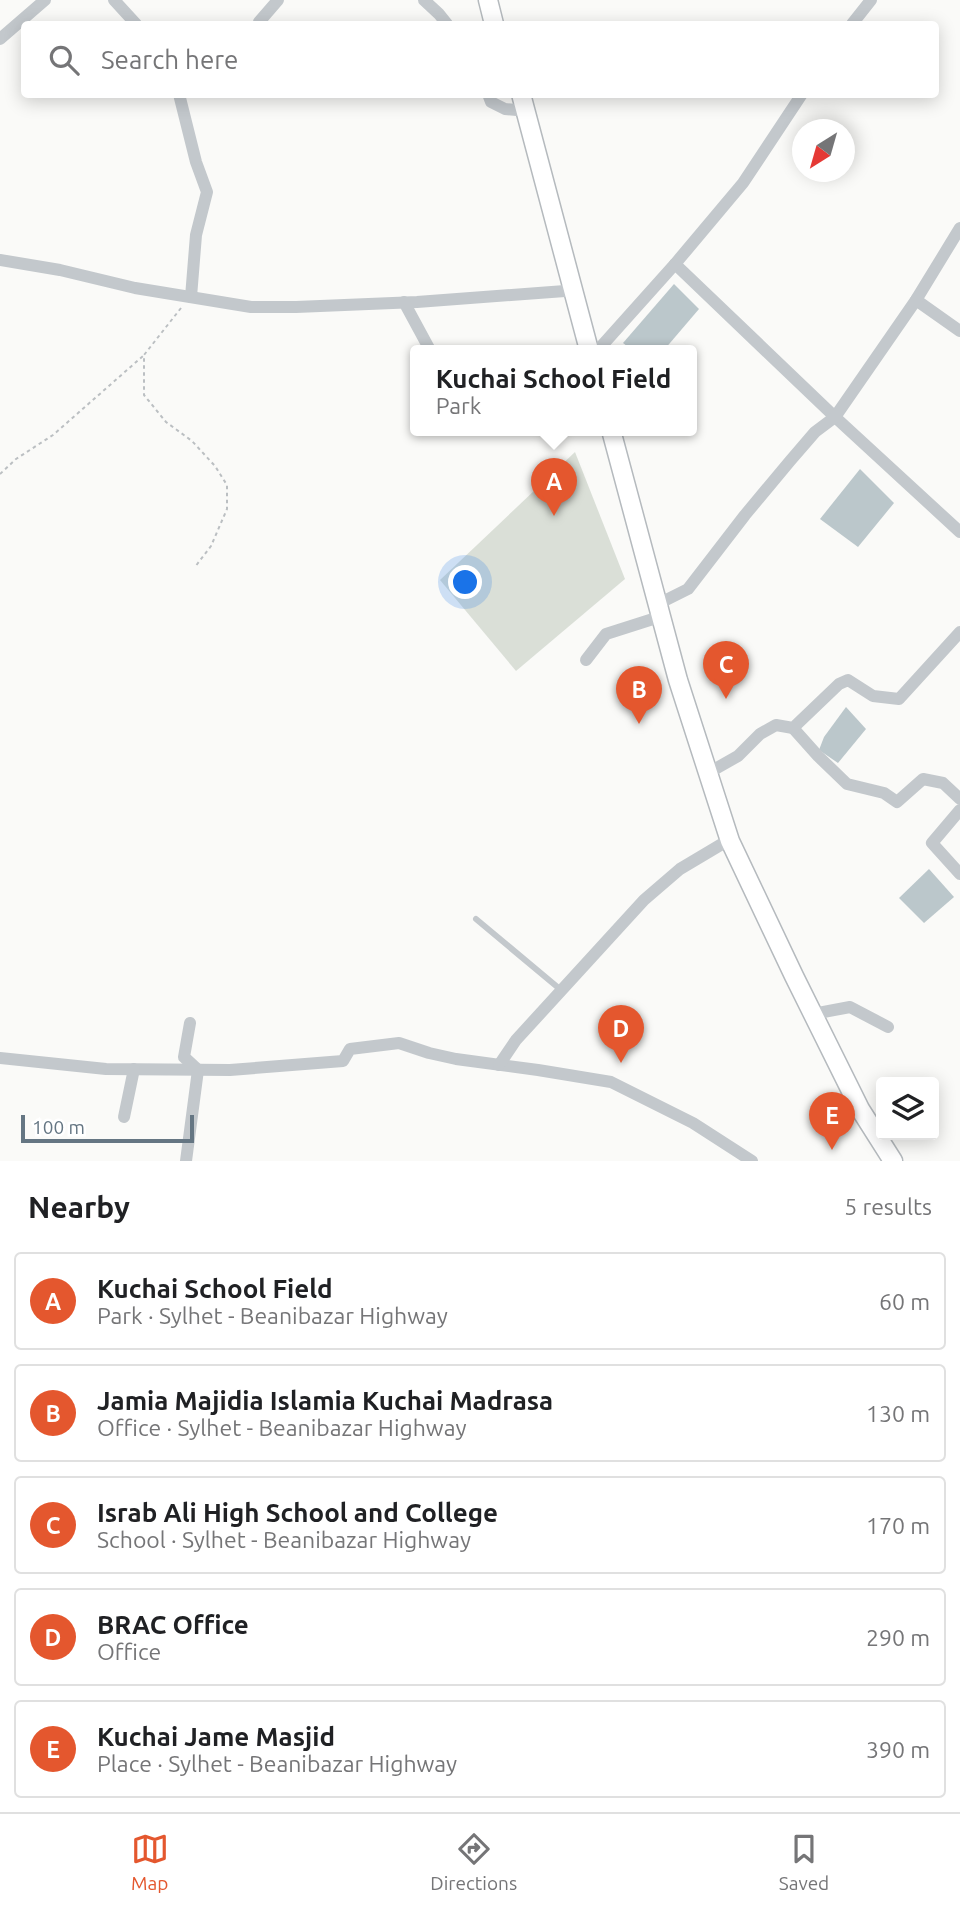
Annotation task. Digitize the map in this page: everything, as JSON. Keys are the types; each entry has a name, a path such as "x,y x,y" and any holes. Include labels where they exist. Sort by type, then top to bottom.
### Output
{"main road":[{"path":"488,0 493,21"},
{"path":"497,0 502,21"},
{"path":"517,100 579,345"},
{"path":"517,100 588,345"},
{"path":"604,436 655,611 730,841 860,1109 893,1161"},
{"path":"612,436 670,683 722,844 786,981 847,1101 882,1161"}],"street":[{"path":"0,39 45,0"},
{"path":"114,0 133,21"},
{"path":"260,21 278,0"},
{"path":"424,0 445,21"},
{"path":"854,21 871,0"},
{"path":"180,98 196,162 207,192 197,235 191,297"},
{"path":"490,98 491,102 505,109 517,100"},
{"path":"603,345 676,264 743,183 799,98"},
{"path":"586,660 606,634 655,611 688,589 790,461 815,432 835,417 916,300 960,228"},
{"path":"0,260 60,270 135,288 251,307 404,303 565,290"},
{"path":"676,264 960,533"},
{"path":"916,300 960,331"},
{"path":"404,303 427,345"},
{"path":"793,728 839,684 848,680 873,696 899,699 960,632"},
{"path":"708,773 738,757 760,734 776,725 793,728 847,784 884,793 897,802 923,779 943,783 960,799"},
{"path":"960,810 932,843 960,874"},
{"path":"499,1065 516,1040 644,900 680,869 722,844"},
{"path":"813,1014 850,1007 888,1027"},
{"path":"190,1023 184,1057 198,1070"},
{"path":"0,1058 106,1069 230,1070 343,1061 350,1049 399,1043 429,1054 611,1082 693,1123 752,1161"},
{"path":"124,1117 134,1069"},
{"path":"186,1161 198,1070"}],"lane":[{"path":"476,919 561,990"}],"path":[{"path":"0,474 16,459 53,435 144,355 191,297"},
{"path":"144,355 144,395 166,422 192,441 228,485 227,509 211,546 195,567"}],"shaded area":[{"path":"674,284 699,309 668,345 623,343"},
{"path":"575,452 625,579 516,671 440,580"},
{"path":"860,469 894,503 858,547 820,519"},
{"path":"846,707 866,729 838,763 819,750 824,737"},
{"path":"929,869 954,897 924,923 899,898"}],"place":[{"name":"Kuchai School Field","path":"554,516"},
{"name":"Israb Ali High School and College","path":"726,699"},
{"name":"Jamia Majidia Islamia Kuchai Madrasa","path":"639,724"},
{"name":"BRAC Office","path":"621,1063"},
{"name":"Kuchai Jame Masjid","path":"832,1150"}]}
